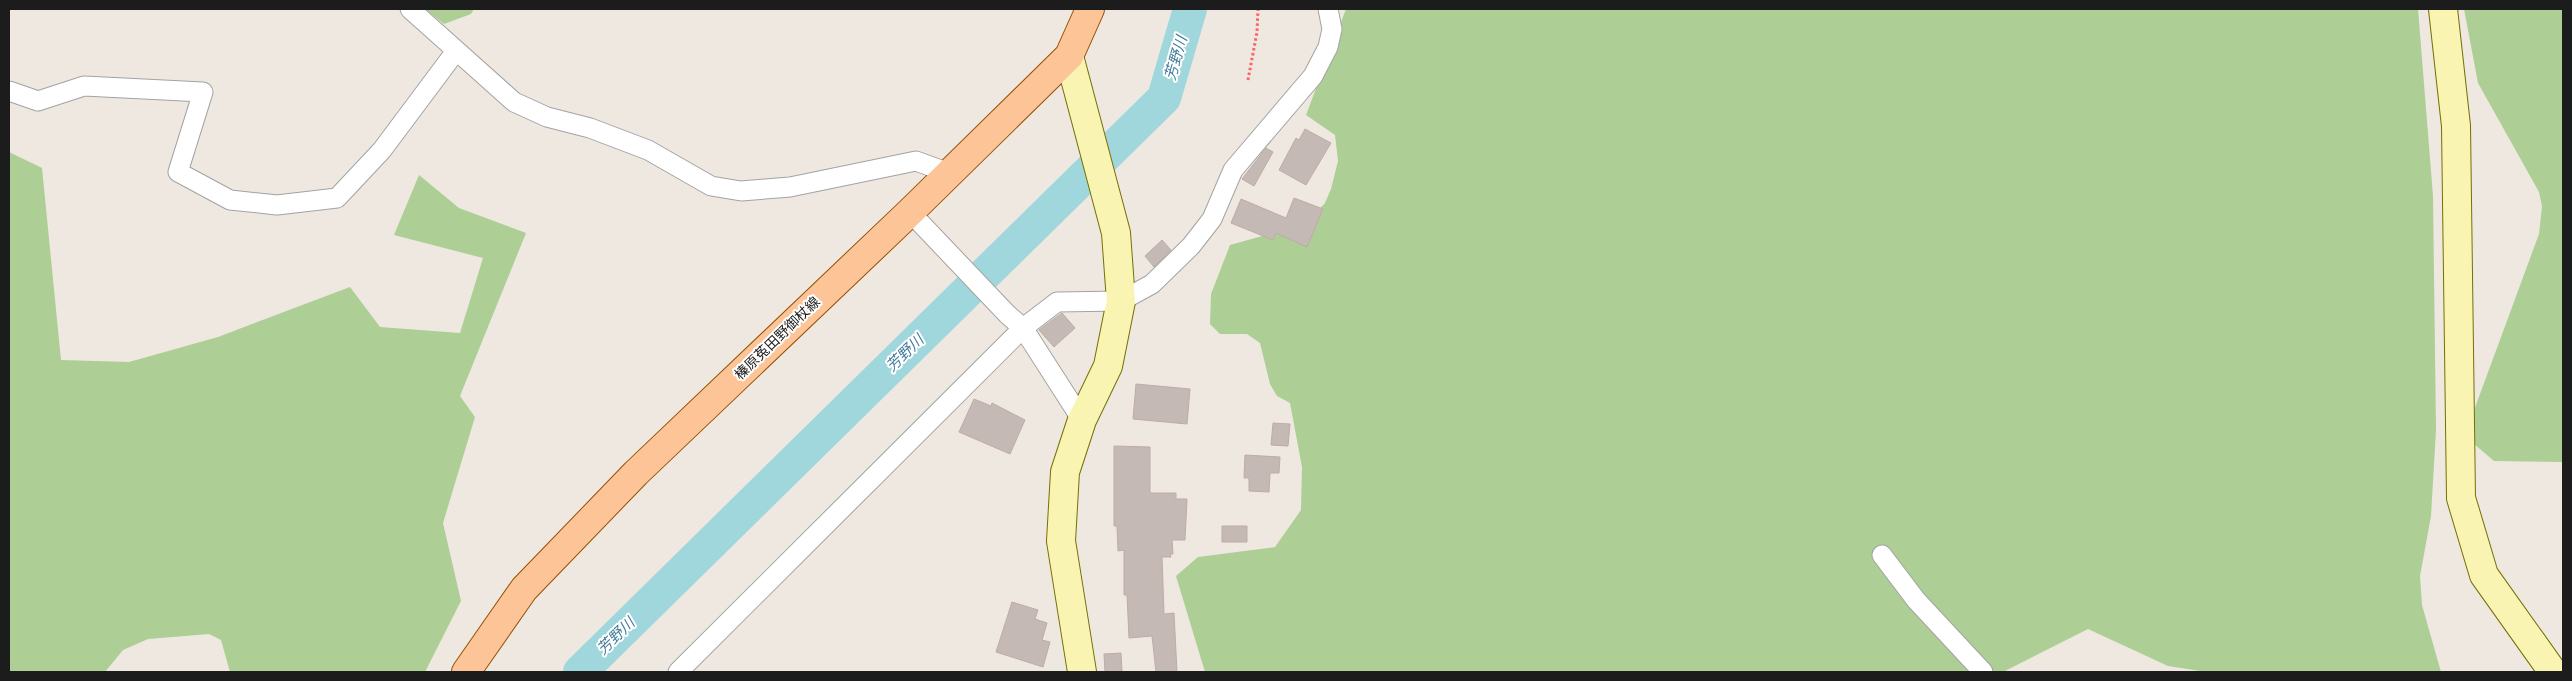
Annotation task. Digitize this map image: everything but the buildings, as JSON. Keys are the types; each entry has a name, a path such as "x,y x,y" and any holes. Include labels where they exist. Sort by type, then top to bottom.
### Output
{"main road":[{"name":"榛原菟田野御杖線","path":"466,672 524,589 636,473 915,217 949,173 1070,63 1090,9"}],"street":[{"path":"410,9 514,102 547,117 590,128 648,150 711,186 741,192 790,187 916,161 949,173"},
{"path":"678,672 1023,328 1057,302 1121,301 1152,284 1191,246 1212,219 1233,170 1313,76 1328,47 1332,29 1328,9"},
{"path":"2443,9 2456,126 2461,498 2484,575 2553,672"},
{"path":"9,91 38,101 84,86 203,92 178,172 230,200 276,206 336,198 382,150 456,51"},
{"path":"1070,63 1116,233 1121,301 1108,366 1082,420 1065,472 1061,541 1082,672"},
{"path":"915,217 1007,314 1023,328 1082,420"},
{"path":"1882,555 1916,600 1983,672"}],"path":[{"path":"1248,80 1257,32 1258,9"}],"green space":[{"path":"425,9 474,9 471,14 444,24"},
{"path":"1346,9 2418,9 2433,196 2436,430 2431,516 2420,576 2422,605 2441,672 2207,672 2168,666 2088,629 2003,672 1205,672 1176,576 1198,557 1275,547 1301,510 1302,467 1290,403 1277,396 1270,384 1260,343 1247,334 1220,334 1210,324 1211,294 1230,245 1305,224 1325,203 1331,189 1338,161 1335,135 1306,115"},
{"path":"2464,9 2563,9 2563,462 2494,461 2473,443 2473,413 2539,234 2542,206 2539,192 2478,83"},
{"path":"9,152 42,168 61,360 129,362 218,337 350,287 380,327 460,333 483,258 394,235 419,175 459,208 526,233 460,396 475,417 443,523 461,601 425,672 230,672 221,640 209,634 148,639 123,650 105,672 9,672"}],"waterway":[{"name":"芳野川","path":"580,672 1164,98 1190,9"}]}
